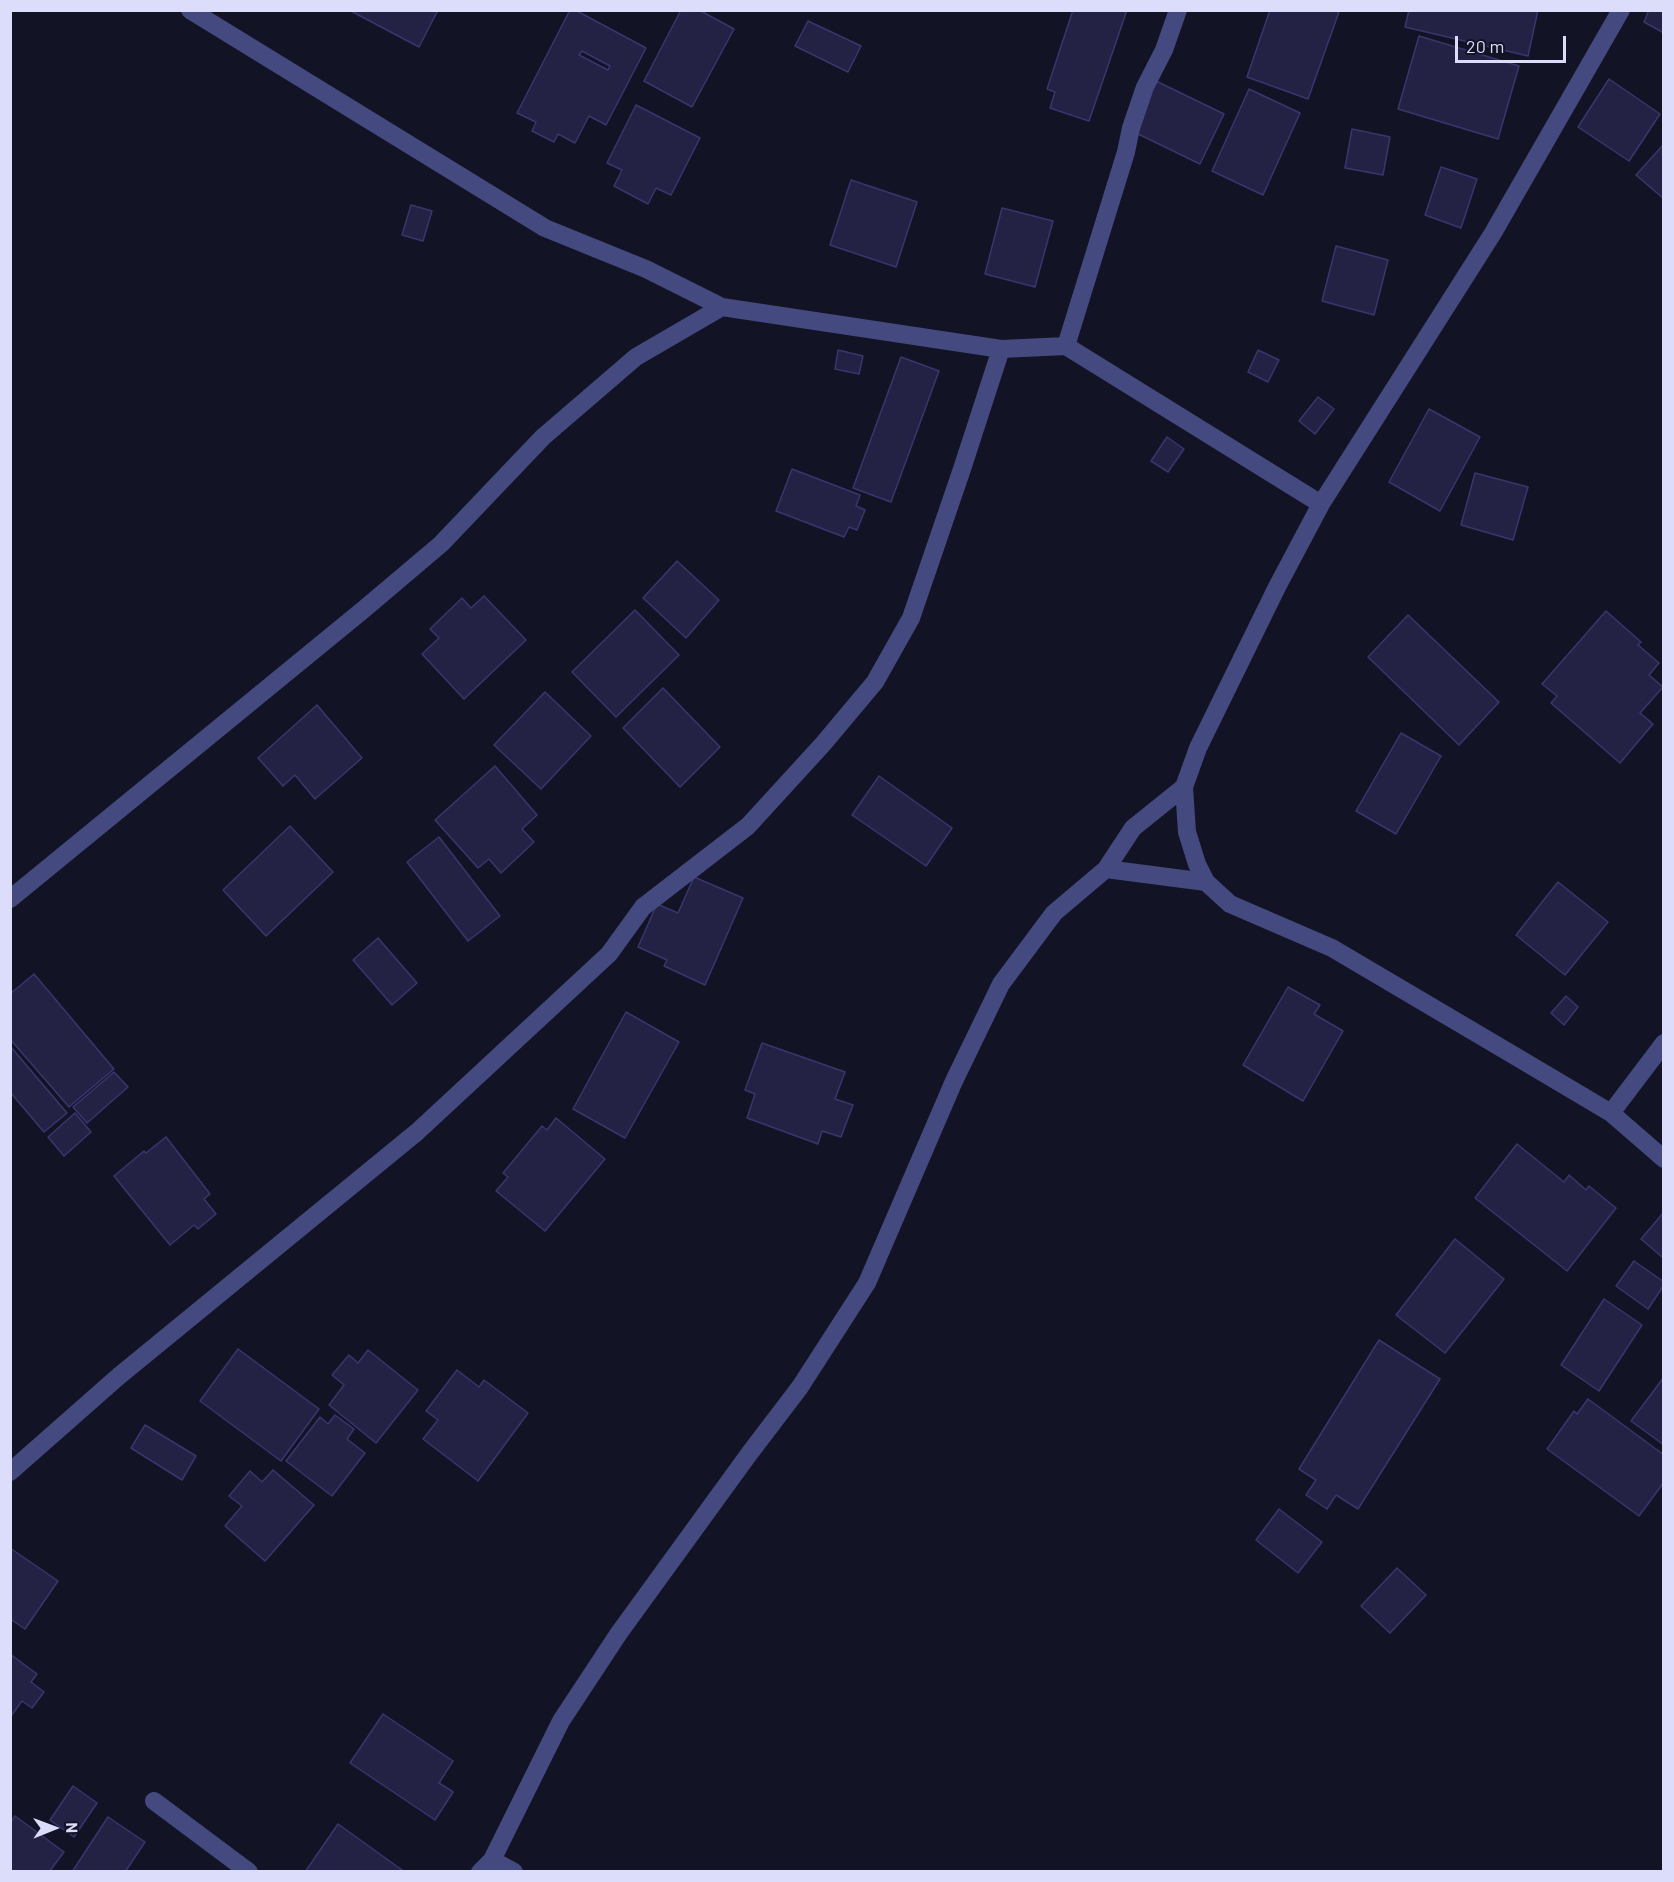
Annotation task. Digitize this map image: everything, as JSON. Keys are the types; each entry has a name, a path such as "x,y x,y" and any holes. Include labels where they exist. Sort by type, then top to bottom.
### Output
{"street":[{"path":"190,10 545,228 646,269 722,307 1001,349 1066,346 1322,504"},
{"path":"1066,346 1126,152 1131,128 1145,87 1164,50 1178,10"},
{"path":"1621,10 1493,233 1322,504 1277,587 1198,748 1184,788 1187,832 1197,864 1206,882 1230,904 1332,948 1611,1113 1664,1159"},
{"path":"10,899 432,551 543,437 636,357 722,307"},
{"path":"10,1472 119,1376 417,1132 609,954 643,907 748,826 824,744 875,682 910,618 1001,349"},
{"path":"514,1872 486,1866 567,1711 626,1623 800,1387 867,1283 954,1081 1001,984 1053,913 1106,869 1133,828 1184,788"},
{"path":"1106,869 1206,882"},
{"path":"1611,1113 1664,1043"},
{"path":"154,1800 249,1872"}],"building":[{"path":"349,10 438,10 419,47"},
{"path":"570,10 575,10 646,48 606,125 589,116 575,143 558,134 554,142 532,131 536,122 517,113","holes":["582,51 610,66 608,70 579,55"]},
{"path":"681,10 699,10 734,29 692,107 644,81"},
{"path":"1073,10 1127,10 1089,121 1050,108 1055,92 1047,89"},
{"path":"1270,10 1335,10 1339,12 1308,99 1247,77"},
{"path":"1409,10 1538,10 1528,56 1405,27"},
{"path":"1649,10 1664,10 1664,33 1644,22"},
{"path":"808,21 861,46 848,72 795,46"},
{"path":"1419,36 1519,66 1498,139 1398,109"},
{"path":"1609,79 1660,114 1629,161 1578,127"},
{"path":"1156,81 1224,114 1200,164 1132,131"},
{"path":"1249,89 1300,113 1263,195 1212,171"},
{"path":"636,105 700,138 671,195 656,188 648,204 614,186 622,170 607,163"},
{"path":"1352,129 1390,137 1383,175 1345,168"},
{"path":"1664,144 1664,199 1636,175"},
{"path":"1441,167 1477,179 1461,228 1425,215"},
{"path":"851,180 917,202 896,267 830,245"},
{"path":"411,205 432,211 423,241 402,235"},
{"path":"1002,208 1053,221 1035,287 985,274"},
{"path":"1336,246 1388,260 1374,315 1322,301"},
{"path":"838,350 863,356 859,374 835,369"},
{"path":"1258,350 1279,360 1268,382 1248,372"},
{"path":"901,357 939,371 891,502 853,488"},
{"path":"1318,397 1334,409 1315,434 1299,421"},
{"path":"1429,409 1480,437 1440,511 1389,482"},
{"path":"1167,437 1184,449 1168,472 1151,461"},
{"path":"792,469 860,495 856,506 865,510 857,530 849,527 844,537 776,511"},
{"path":"1475,473 1528,487 1513,540 1461,525"},
{"path":"677,561 719,600 686,638 643,598"},
{"path":"484,596 526,640 464,699 422,654 439,638 430,629 462,598 471,608"},
{"path":"635,610 679,655 616,717 572,672"},
{"path":"1606,611 1641,642 1638,645 1659,663 1649,675 1663,687 1640,713 1653,724 1620,763 1551,703 1557,696 1542,684"},
{"path":"1408,615 1499,702 1459,745 1368,657"},
{"path":"663,688 720,747 680,787 623,728"},
{"path":"545,692 591,736 541,789 494,745"},
{"path":"317,705 362,758 315,799 295,775 283,786 258,758"},
{"path":"1401,733 1441,756 1396,834 1356,811"},
{"path":"495,766 537,815 522,829 534,842 501,873 489,859 478,868 435,820"},
{"path":"879,776 952,828 926,866 852,815"},
{"path":"290,826 333,872 266,936 223,890"},
{"path":"439,837 500,916 468,941 407,862"},
{"path":"694,877 743,898 705,985 664,966 667,960 638,947 657,904 678,913"},
{"path":"1558,882 1608,922 1565,975 1516,935"},
{"path":"378,938 417,983 392,1005 353,960"},
{"path":"34,974 114,1069 69,1107 10,1039 10,994"},
{"path":"1288,987 1320,1005 1314,1014 1343,1031 1303,1101 1243,1065"},
{"path":"1566,996 1578,1007 1564,1025 1551,1013"},
{"path":"626,1012 679,1042 625,1138 573,1109"},
{"path":"762,1043 845,1072 835,1099 853,1105 841,1137 822,1131 818,1144 747,1118 755,1094 745,1090"},
{"path":"10,1046 67,1113 44,1132 10,1092"},
{"path":"114,1072 128,1087 87,1123 73,1107"},
{"path":"75,1113 91,1132 64,1156 48,1137"},
{"path":"556,1118 605,1159 545,1231 496,1191 508,1177 503,1173 542,1126 547,1130"},
{"path":"166,1137 210,1194 204,1199 216,1214 198,1229 194,1225 170,1245 114,1176 144,1151 146,1153"},
{"path":"1517,1144 1564,1182 1569,1175 1586,1190 1589,1186 1616,1208 1567,1271 1475,1198"},
{"path":"1664,1212 1664,1255 1662,1257 1641,1239"},
{"path":"1455,1239 1504,1279 1445,1353 1396,1315"},
{"path":"1634,1261 1664,1282 1648,1309 1616,1286"},
{"path":"1604,1299 1642,1325 1599,1391 1561,1365"},
{"path":"1379,1340 1440,1379 1358,1509 1336,1495 1327,1509 1306,1495 1316,1480 1299,1469"},
{"path":"238,1349 319,1409 281,1461 200,1401"},
{"path":"368,1350 418,1390 376,1443 329,1405 344,1385 332,1375 349,1355 358,1363"},
{"path":"457,1370 479,1387 484,1380 528,1413 478,1481 423,1439 438,1420 426,1411"},
{"path":"1664,1377 1664,1445 1631,1421"},
{"path":"1588,1399 1664,1455 1664,1482 1639,1516 1547,1449 1574,1411 1577,1414"},
{"path":"335,1415 354,1429 347,1439 365,1453 332,1496 286,1461 320,1417 328,1424"},
{"path":"145,1425 196,1456 182,1480 131,1448"},
{"path":"273,1470 314,1505 265,1561 225,1526 242,1506 229,1496 250,1471 262,1482"},
{"path":"1279,1509 1322,1542 1298,1573 1256,1540"},
{"path":"10,1548 58,1581 25,1629 10,1619"},
{"path":"1397,1568 1426,1595 1390,1633 1361,1606"},
{"path":"10,1654 37,1674 31,1682 44,1692 32,1708 22,1701 11,1716"},
{"path":"383,1714 453,1761 439,1783 453,1792 435,1820 350,1763"},
{"path":"73,1786 97,1803 74,1837 50,1820"},
{"path":"15,1816 64,1852 49,1872 10,1872 10,1823"},
{"path":"108,1817 145,1842 125,1872 72,1872"},
{"path":"338,1824 402,1870 401,1872 305,1872"}]}
